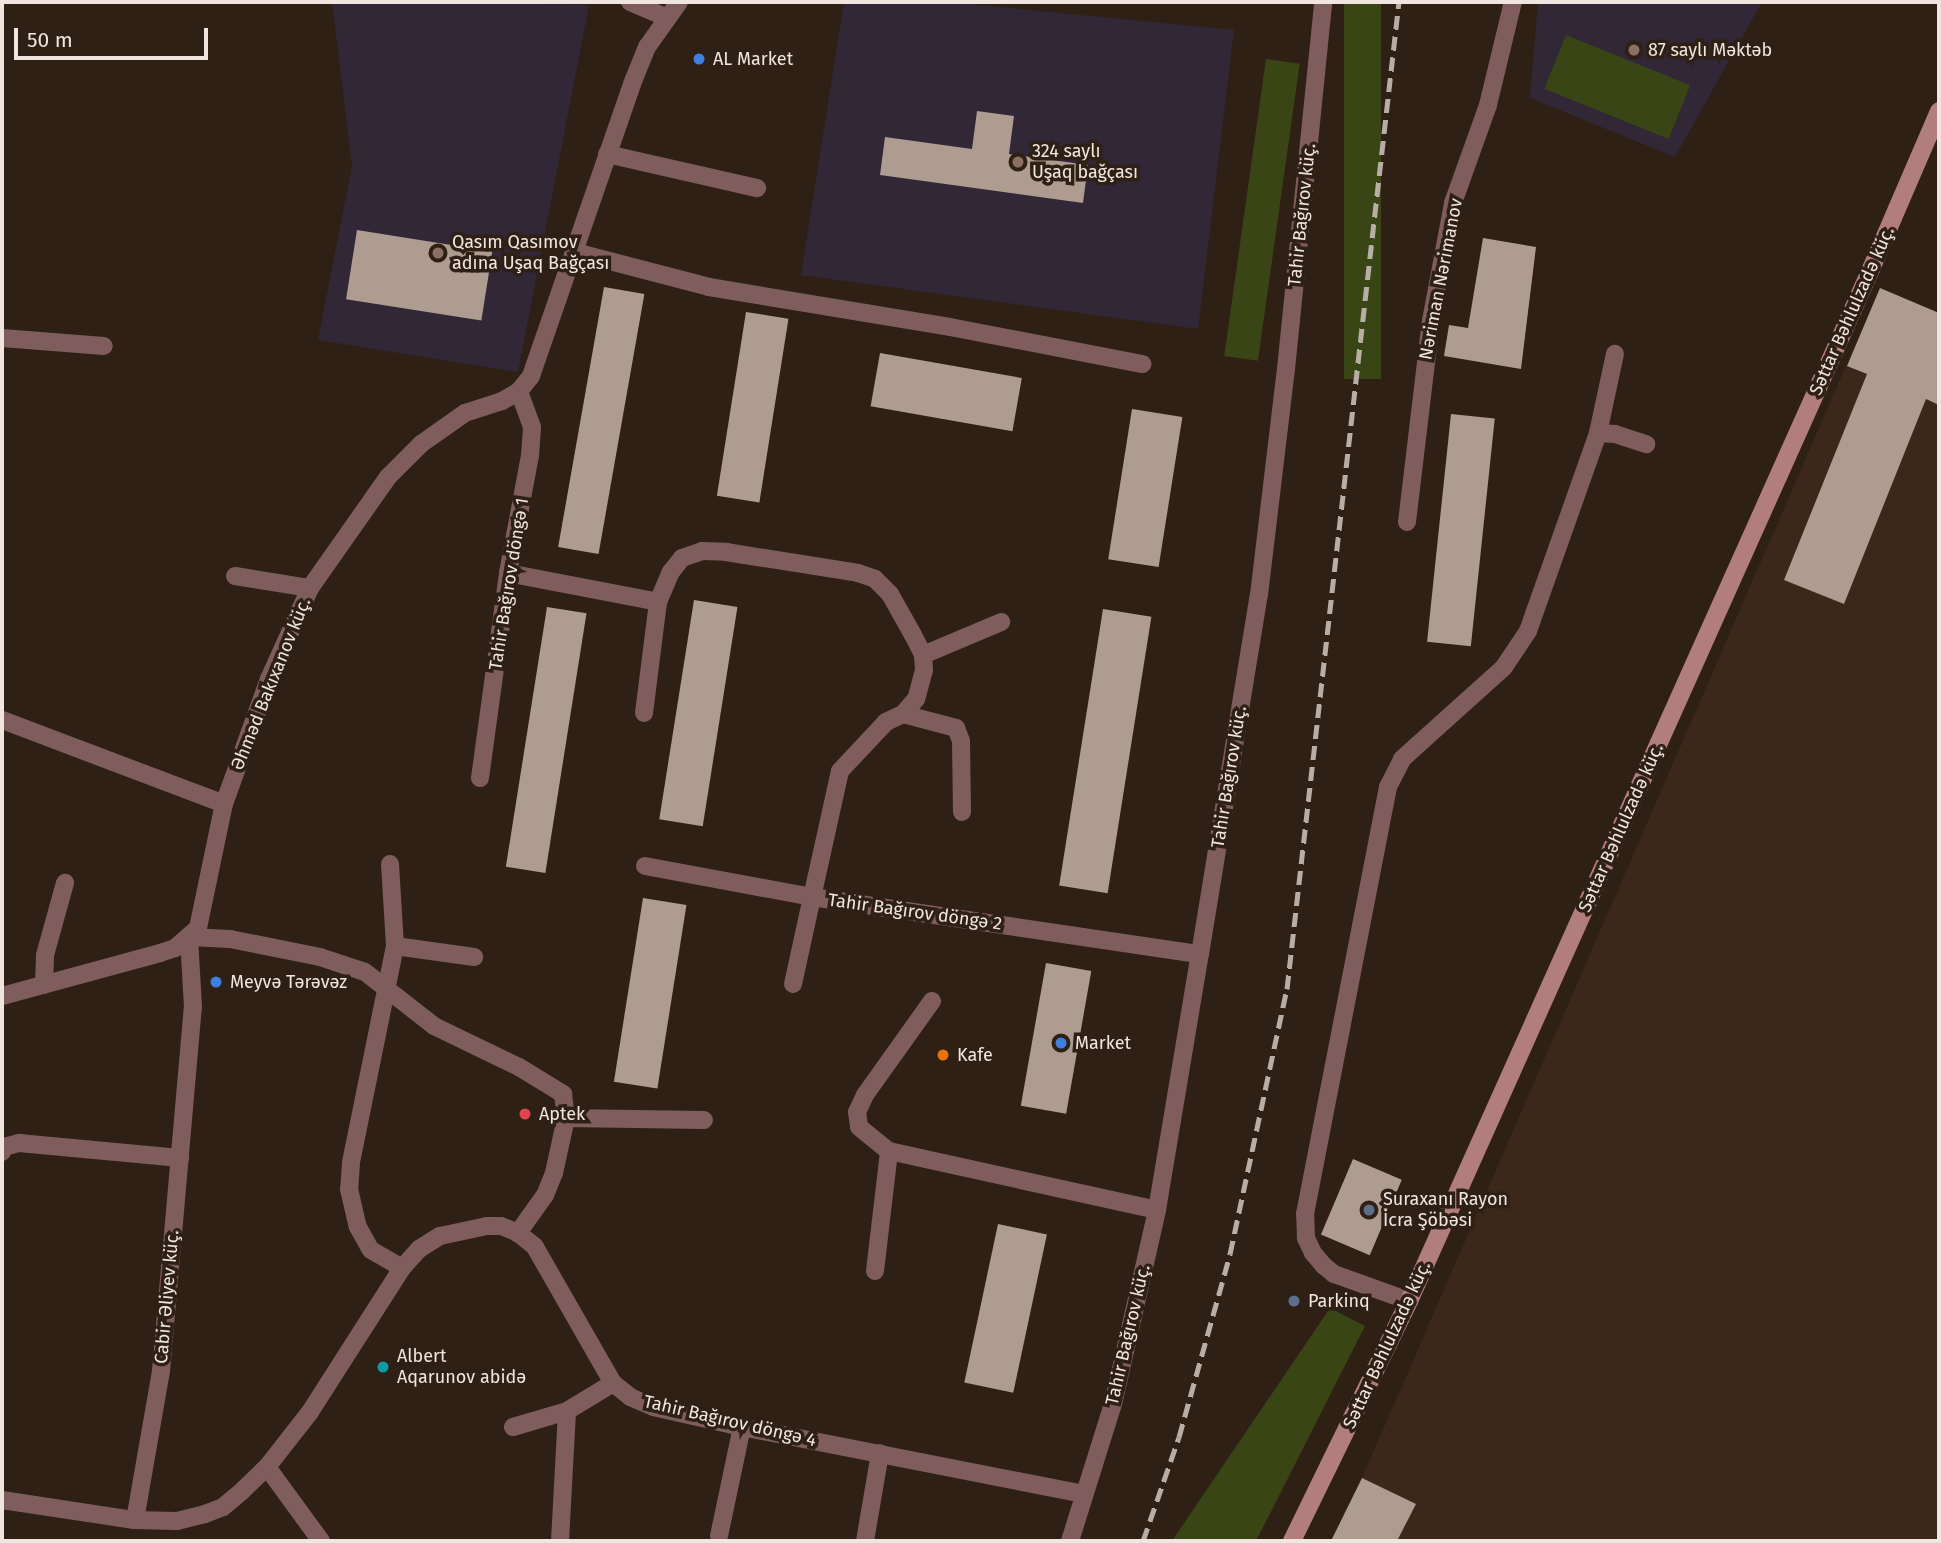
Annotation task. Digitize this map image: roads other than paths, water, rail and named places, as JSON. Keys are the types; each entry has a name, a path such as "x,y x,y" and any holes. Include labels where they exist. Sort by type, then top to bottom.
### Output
{"main road":[{"name":"Səttar Bəhlulzadə küç.","path":"1292,1541 1409,1301 1860,295 1939,111"}],"street":[{"path":"630,2 666,18"},
{"path":"519,391 531,376 542,350 607,154 647,47 679,2"},
{"name":"Tahir Bağırov küç.","path":"1070,1541 1113,1404 1157,1210 1200,954 1259,595 1286,369 1323,2"},
{"name":"Nəriman Nərimanov","path":"1407,522 1430,321 1453,203 1488,105 1514,2"},
{"path":"607,154 757,188"},
{"path":"575,252 709,287 950,327 1142,364"},
{"path":"2,338 104,346"},
{"path":"1409,1301 1334,1274 1324,1266 1313,1253 1306,1238 1305,1214 1388,787 1402,759 1504,667 1528,631 1598,433 1615,354"},
{"name":"Tahir Bağırov döngə 1","path":"480,778 508,573 530,456 532,427 519,391"},
{"name":"Əhməd Bakıxanov küç.","path":"190,937 198,928 204,912 225,804 269,679 310,588 388,477 421,444 465,414 502,401 519,391"},
{"path":"1598,433 1615,434 1646,444"},
{"path":"644,713 658,602 671,572 682,558 702,551 726,552 858,573 875,579 890,594 923,656 1001,622"},
{"path":"508,573 658,602"},
{"path":"235,576 310,588"},
{"name":"Tahir Bağırov döngə 2","path":"923,656 924,670 916,699 903,714 886,722 840,771 811,897 1200,954"},
{"path":"903,714 956,728 961,741 962,812"},
{"path":"2,720 225,804"},
{"path":"390,864 395,946 389,988 351,1163 349,1189 358,1227 371,1250 402,1268"},
{"path":"645,866 811,897 793,984"},
{"path":"44,985 45,955 65,883"},
{"path":"2,996 160,953 175,948 190,937 230,939 320,957 365,972 389,988 434,1026 519,1067 563,1094 566,1118 561,1147 545,1195 517,1233 501,1226 488,1226 450,1233 419,1249 402,1268 310,1412 267,1467 223,1507 177,1521 135,1520 2,1500"},
{"name":"Cabir Əliyev küç.","path":"135,1520 161,1371 193,1007 190,937"},
{"path":"395,946 474,957"},
{"path":"932,1001 865,1095 857,1112 859,1128 889,1151 1157,1210"},
{"path":"566,1118 704,1120"},
{"path":"2,1152 4,1147 19,1143 180,1158"},
{"path":"875,1271 889,1151"},
{"name":"Tahir Bağırov döngə 4","path":"517,1233 535,1247 547,1264 613,1383 630,1397 653,1407 742,1427 1085,1494"},
{"path":"513,1427 567,1412 613,1383"},
{"path":"560,1541 567,1412"},
{"path":"719,1536 742,1427"},
{"path":"865,1541 880,1453"},
{"path":"267,1467 321,1541"}],"railway":[{"path":"1143,1541 1179,1437 1230,1254 1287,989 1399,2"}],"place":[{"name":"87 saylı Məktəb","path":"1634,50"},
{"name":"AL Market","path":"699,59"},
{"name":"324 saylı Uşaq bağçası","path":"1018,162"},
{"name":"Qasım Qasımov adına Uşaq Bağçası","path":"438,253"},
{"name":"Meyvə Tərəvəz","path":"216,982"},
{"name":"Market","path":"1061,1043"},
{"name":"Kafe","path":"943,1055"},
{"name":"Aptek","path":"525,1114"},
{"name":"Suraxanı Rayon İcra Şöbəsi","path":"1369,1210"},
{"name":"Parkinq","path":"1294,1301"},
{"name":"Albert Aqarunov abidə","path":"383,1367"}]}
